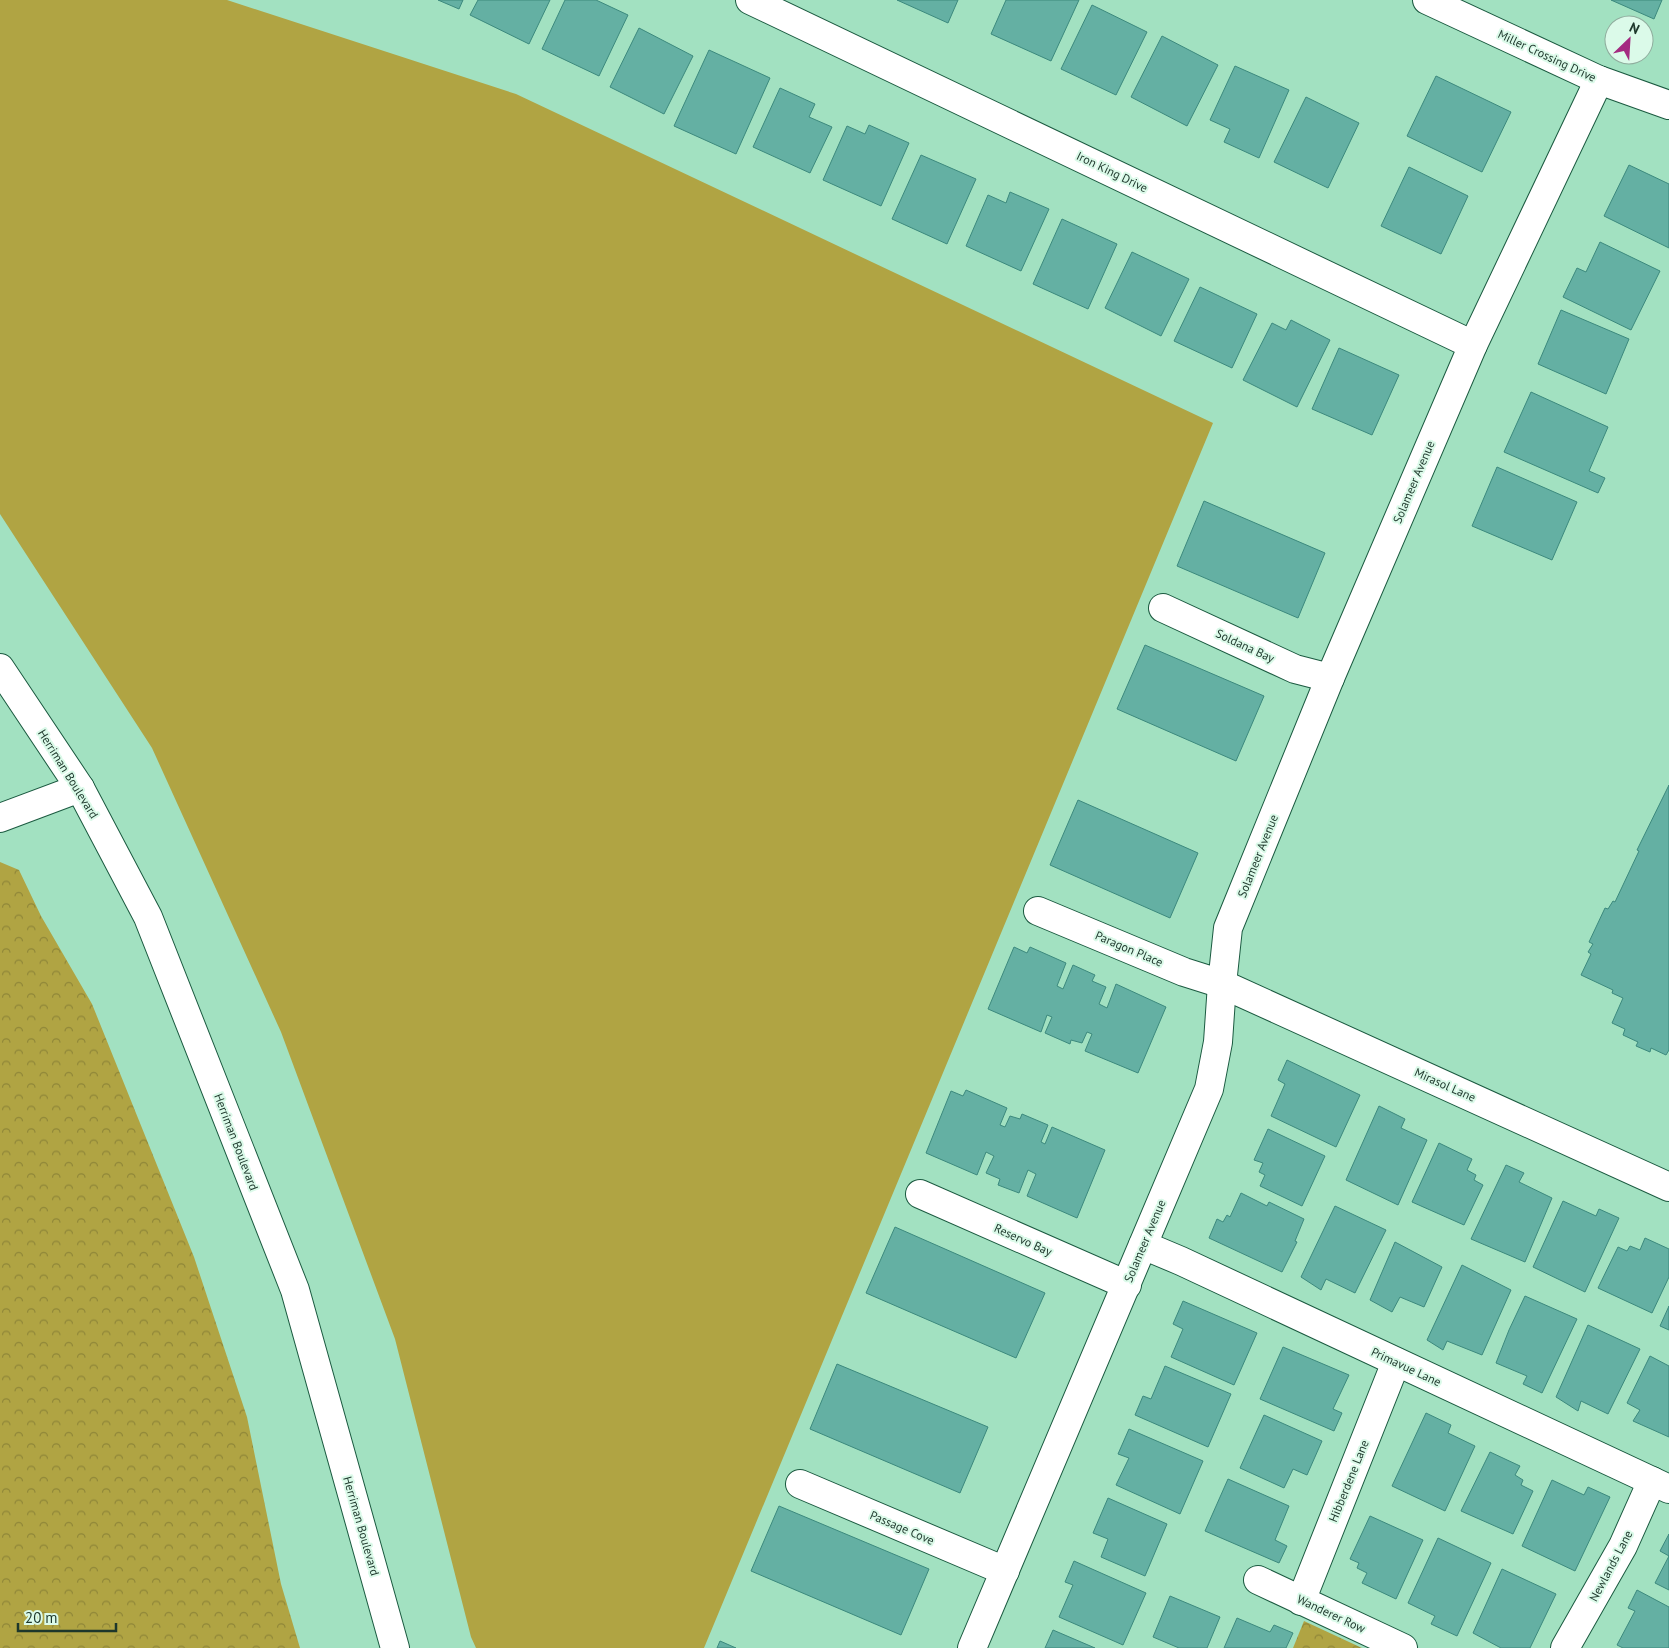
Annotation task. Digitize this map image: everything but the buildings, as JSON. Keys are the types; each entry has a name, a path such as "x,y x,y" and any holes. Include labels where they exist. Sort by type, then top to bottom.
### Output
{"street":[{"name":"Iron King Drive","path":"750,0 796,9 1472,345"},
{"name":"Miller Crossing Drive","path":"1428,0 1598,80 1669,105"},
{"name":"Solameer Avenue","path":"972,1648 1209,1089 1218,1042 1228,928 1330,678 1472,345 1598,80"},
{"name":"Soldana Bay","path":"1163,608 1296,669 1330,678"},
{"name":"Herriman Boulevard","path":"0,668 80,788 148,917 295,1290 395,1648"},
{"path":"0,818 80,788"},
{"name":"Paragon Place","path":"1038,910 1184,972 1222,984"},
{"name":"Mirasol Lane","path":"1222,984 1669,1187"},
{"name":"Reservo Bay","path":"920,1194 1126,1285"},
{"name":"Primavue Lane","path":"1143,1245 1190,1265 1661,1485"},
{"name":"Hibberdene Lane","path":"1301,1600 1396,1362"},
{"name":"Passage Cove","path":"800,1484 1005,1571"},
{"name":"Newlands Lane","path":"1565,1648 1623,1546 1661,1485"},
{"name":"Wanderer Row","path":"1258,1580 1403,1648"}],"green space":[{"path":"0,0 227,0 516,94 1213,423 704,1648 476,1648 471,1637 395,1339 281,1032 152,748 0,514"},
{"path":"0,862 19,870 41,916 92,1004 194,1257 247,1417 281,1584 300,1648 0,1648"},
{"path":"1304,1621 1362,1648 1293,1648"}]}
